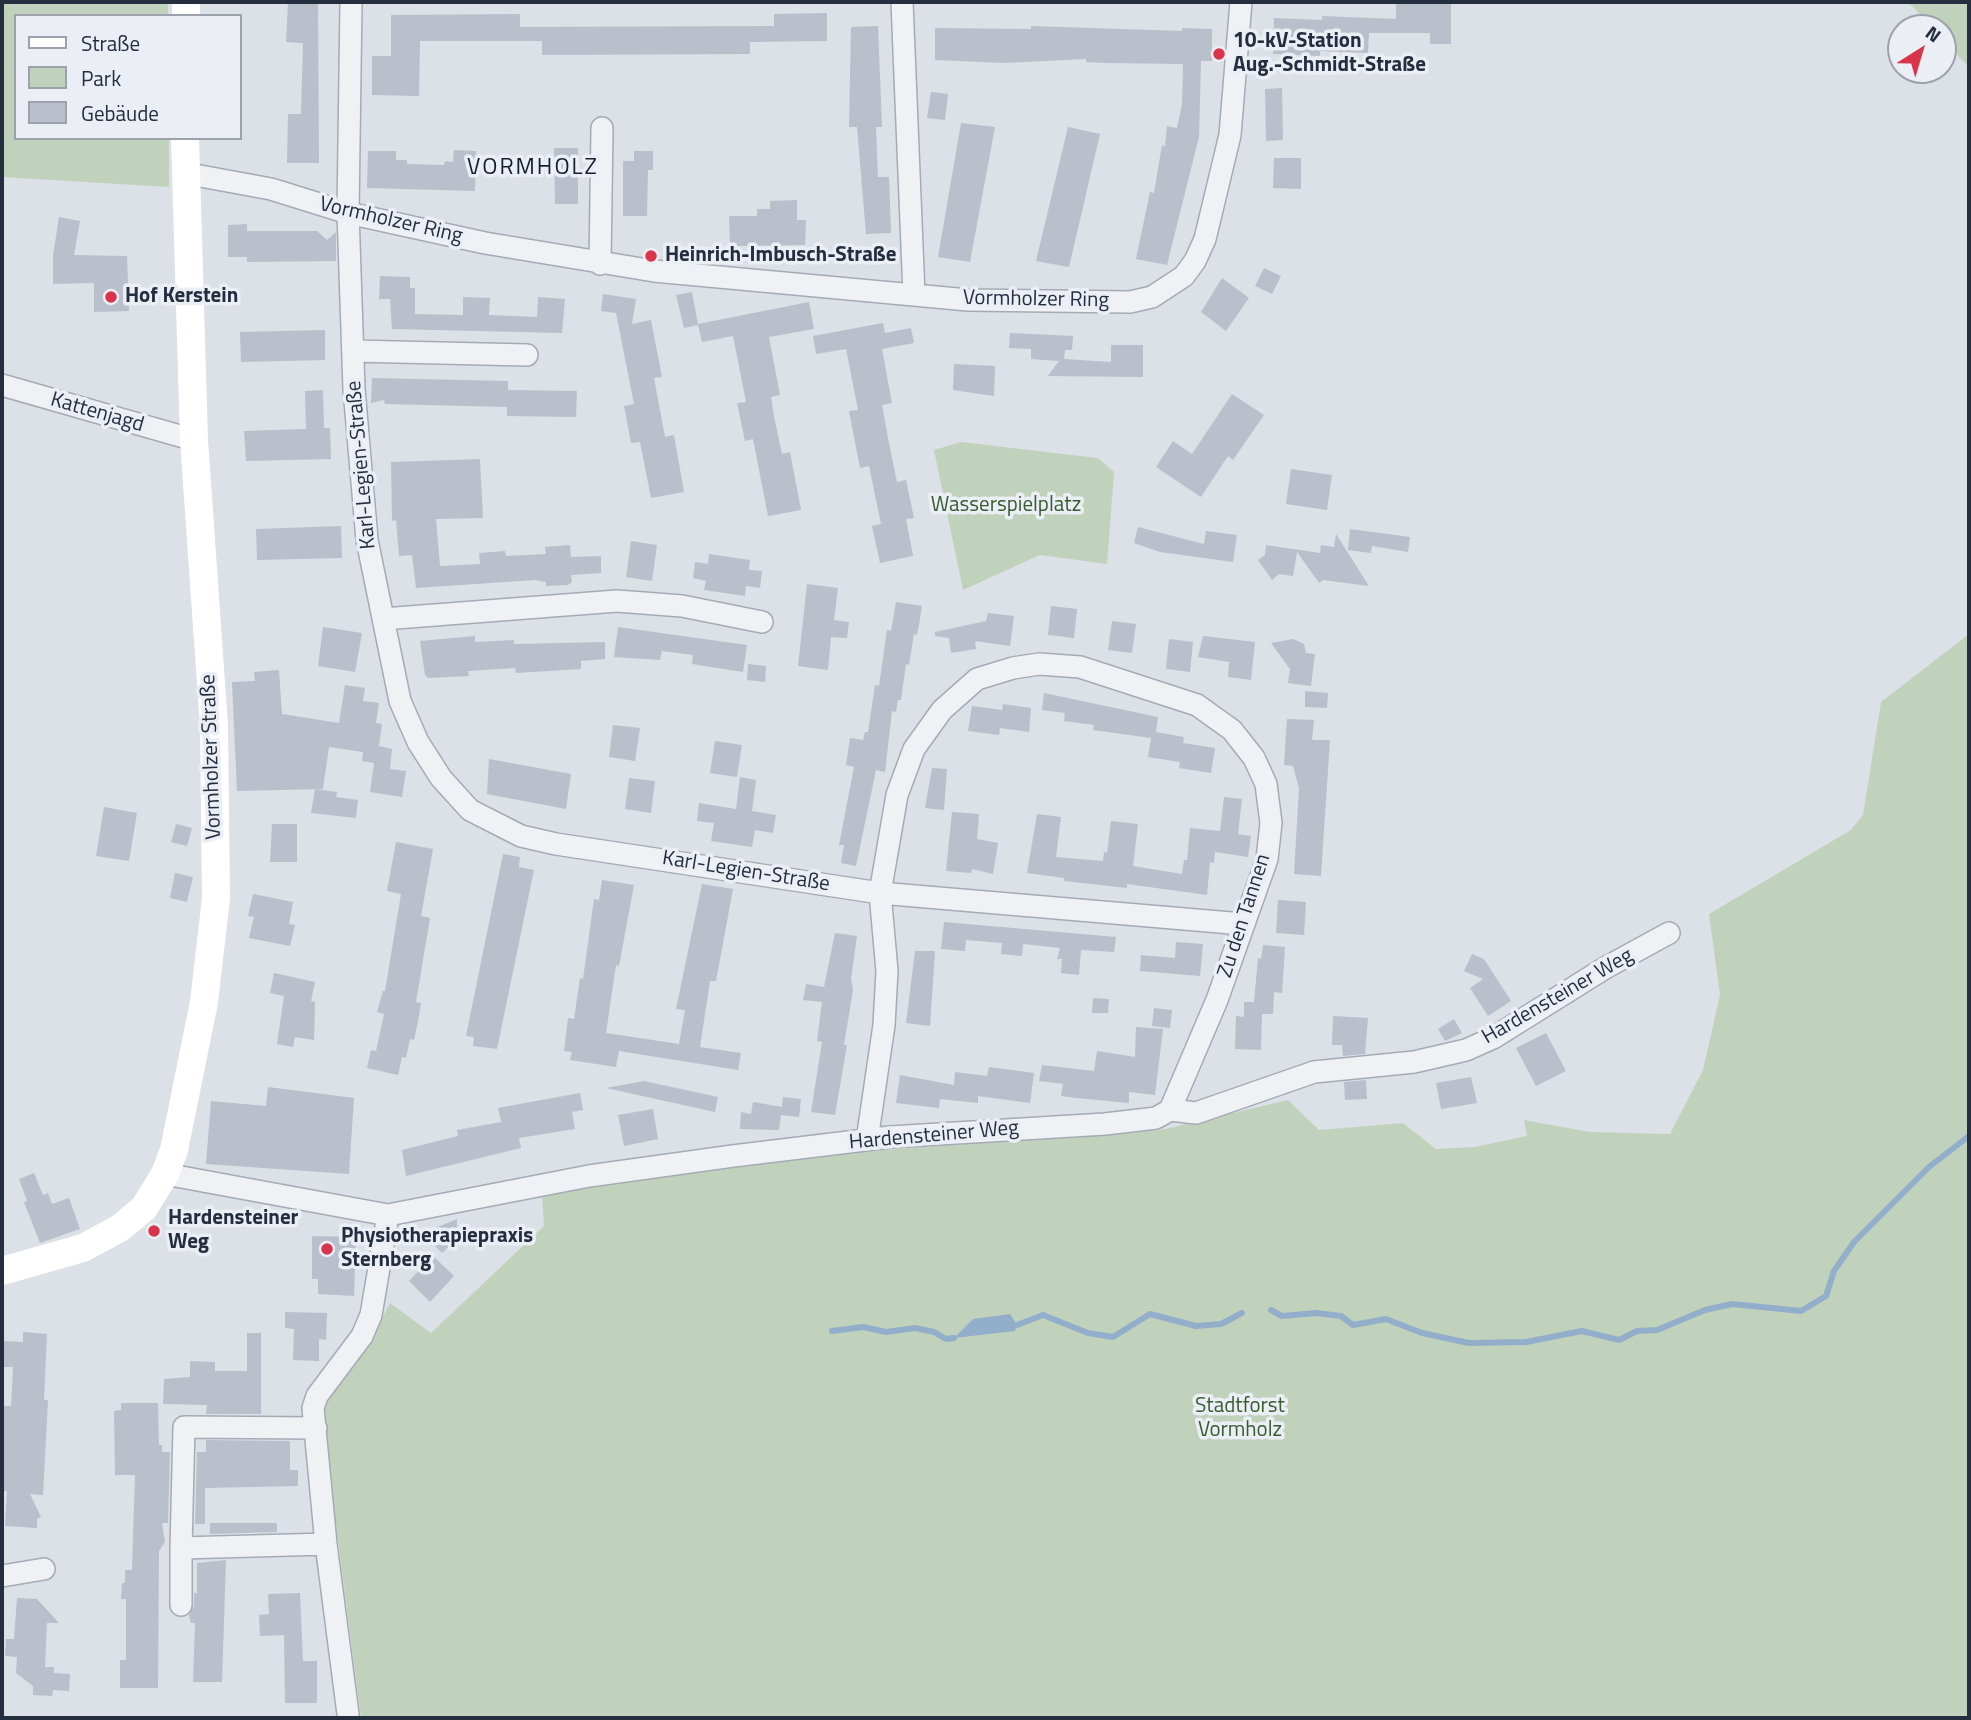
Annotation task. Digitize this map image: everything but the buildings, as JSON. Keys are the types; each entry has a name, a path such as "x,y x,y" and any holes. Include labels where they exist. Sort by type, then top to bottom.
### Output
{"main road":[{"name":"Vormholzer Straße","path":"2,1272 83,1248 120,1228 144,1208 165,1174 183,1112 204,1002 216,898 214,726 194,440 185,140"}],"street":[{"name":"Karl-Legien-Straße","path":"351,2 348,213 361,492 400,701 418,742 441,778 471,810 521,836 556,844 880,893 1243,924"},
{"path":"902,2 914,295"},
{"name":"Vormholzer Ring","path":"184,173 271,189 348,213 600,264 968,300 1130,302 1153,297 1184,276 1195,261 1205,239 1218,194 1234,105 1241,2"},
{"path":"600,264 602,128"},
{"name":"Karl-Legien-Straße","path":"353,351 527,355"},
{"name":"Kattenjagd","path":"2,385 194,440"},
{"path":"383,619 617,601 682,606 762,622"},
{"name":"Zu den Tannen","path":"867,1140 884,1025 887,971 880,893 897,795 914,749 942,710 977,679 1013,668 1039,664 1080,667 1197,705 1232,730 1254,758 1266,784 1270,823 1267,859 1200,1044 1170,1110"},
{"name":"Hardensteiner Weg","path":"165,1174 388,1215 589,1176 867,1140 1105,1124 1156,1118 1170,1110 1196,1113 1314,1072 1414,1062 1466,1050 1493,1038 1605,968 1670,933"},
{"path":"348,1714 326,1544 313,1408 317,1396 362,1336 371,1315 388,1215"},
{"path":"181,1605 184,1427 316,1427"},
{"path":"181,1548 326,1544"},
{"path":"2,1576 44,1569"}],"green space":[{"path":"2,2 168,2 168,14 14,14 14,140 169,140 169,187 2,177"},
{"path":"1908,2 1969,2 1969,67 1957,55 1957,14 1920,14"},
{"name":"Wasserspielplatz","path":"961,442 1098,458 1114,472 1107,564 1040,555 963,590 934,450"},
{"name":"Stadtforst Vormholz","path":"1969,634 1969,1718 361,1718 321,1408 379,1324 390,1303 431,1333 544,1226 542,1195 784,1157 1161,1130 1288,1100 1319,1130 1403,1123 1436,1149 1474,1147 1527,1136 1524,1120 1590,1132 1670,1134 1703,1070 1720,995 1709,914 1851,830 1863,815 1881,702"}],"water":[{"path":"1010,1314 1017,1325 1015,1331 954,1338 973,1319"}],"waterway":[{"path":"1271,1310 1282,1316 1316,1313 1341,1316 1353,1325 1386,1319 1422,1333 1469,1343 1526,1342 1582,1331 1619,1340 1637,1331 1657,1330 1705,1310 1732,1304 1801,1311 1826,1296 1834,1271 1854,1242 1929,1167 1969,1136"},
{"path":"1017,1325 1043,1315 1088,1333 1113,1337 1150,1314 1196,1326 1221,1324 1242,1313"},
{"path":"832,1331 863,1327 886,1332 915,1328 934,1332 946,1339 954,1338"}],"place":[{"name":"10-kV-Station Aug.-Schmidt-Straße","path":"1219,54"},
{"name":"Heinrich-Imbusch-Straße","path":"651,256"},
{"name":"Hof Kerstein","path":"111,297"},
{"name":"Hardensteiner Weg","path":"154,1231"},
{"name":"Physiotherapiepraxis Sternberg","path":"327,1249"}],"district":[{"name":"VORMHOLZ","path":"533,168"}]}
